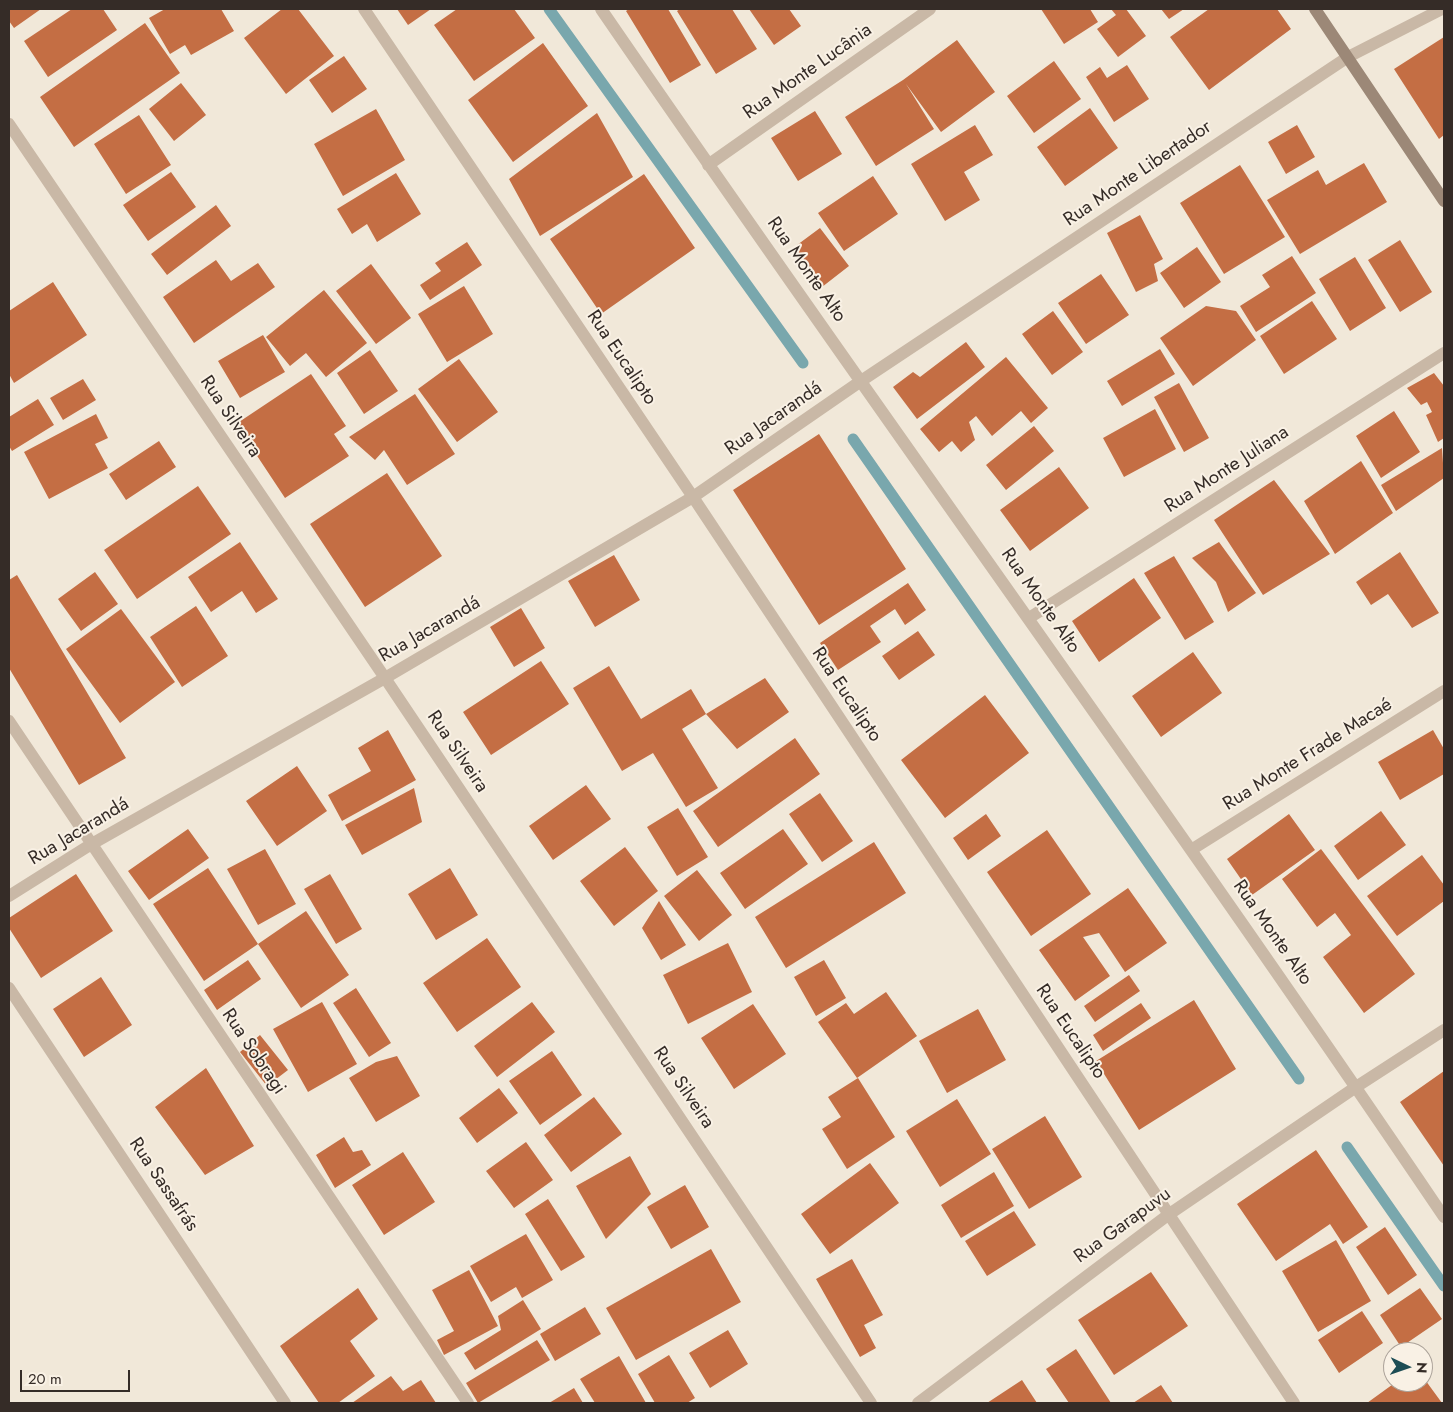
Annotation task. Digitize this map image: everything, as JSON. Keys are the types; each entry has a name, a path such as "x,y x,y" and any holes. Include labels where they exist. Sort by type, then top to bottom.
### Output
{"street":[{"name":"Rua Eucalipto","path":"364,9 693,497 1168,1216 1294,1403"},
{"name":"Rua Monte Alto","path":"601,9 708,165 1191,850 1444,1217"},
{"name":"Rua Monte Lucânia","path":"708,165 930,9"},
{"path":"1315,9 1444,201"},
{"name":"Rua Monte Libertador","path":"861,381 1348,57 1442,9"},
{"name":"Rua Silveira","path":"9,124 385,678 871,1403"},
{"name":"Rua Monte Juliana","path":"1029,618 1444,354"},
{"name":"Rua Jacarandá","path":"9,896 90,845 385,678 693,497 861,381"},
{"name":"Rua Monte Frade Macaé","path":"1191,850 1444,691"},
{"name":"Rua Sobragi","path":"9,721 90,845 468,1403"},
{"name":"Rua Sassafrás","path":"9,988 285,1403"},
{"name":"Rua Garapuvu","path":"918,1403 1168,1216 1356,1087 1444,1030"}],"building":[{"path":"9,9 41,9 14,28 9,21"},
{"path":"72,9 103,9 117,30 48,77 24,41"},
{"path":"165,9 221,9 234,31 191,55 185,45 170,54 149,18"},
{"path":"282,9 298,9 334,56 286,94 244,38"},
{"path":"397,9 431,9 408,25"},
{"path":"457,9 514,9 535,38 474,81 434,25"},
{"path":"629,9 668,9 701,65 670,83 626,11"},
{"path":"680,9 732,9 757,49 716,74 677,11"},
{"path":"749,9 789,9 801,26 774,45"},
{"path":"1041,9 1090,9 1098,22 1064,44"},
{"path":"1111,9 1126,9 1146,36 1118,57 1097,29 1116,15"},
{"path":"1161,9 1184,9 1169,19"},
{"path":"1209,9 1277,9 1291,29 1209,90 1170,37"},
{"path":"145,23 180,73 74,147 40,97"},
{"path":"1444,37 1444,135 1439,139 1394,69"},
{"path":"957,40 995,92 941,132 906,84 934,129 876,166 845,117 903,80"},
{"path":"543,43 588,106 513,162 468,100"},
{"path":"344,56 367,89 332,113 309,80"},
{"path":"1054,61 1081,99 1034,133 1007,96"},
{"path":"1127,65 1149,99 1114,122 1086,77 1100,67 1107,78"},
{"path":"181,83 206,115 174,141 149,109"},
{"path":"1090,108 1118,148 1065,186 1037,147"},
{"path":"376,109 405,160 343,196 314,144"},
{"path":"815,111 842,154 798,181 771,138"},
{"path":"597,113 633,177 540,236 509,179"},
{"path":"139,115 171,165 126,194 94,144"},
{"path":"975,125 993,155 964,172 980,200 945,221 911,164"},
{"path":"1297,125 1315,157 1286,174 1268,142"},
{"path":"1364,163 1387,202 1300,254 1267,200 1318,170 1326,185"},
{"path":"1240,165 1285,237 1224,274 1180,203"},
{"path":"171,172 196,207 148,241 123,205"},
{"path":"396,173 421,214 377,242 367,224 352,234 337,209"},
{"path":"644,174 695,248 601,314 550,239"},
{"path":"873,176 898,214 844,251 818,213"},
{"path":"216,205 231,226 167,275 151,254"},
{"path":"1140,215 1163,259 1154,264 1158,281 1136,292 1107,233"},
{"path":"820,228 849,266 822,287 793,248"},
{"path":"1400,240 1432,292 1400,312 1368,260"},
{"path":"467,242 482,265 430,300 420,285 441,271 435,263"},
{"path":"1197,247 1221,282 1184,308 1160,273"},
{"path":"1292,256 1316,293 1256,332 1240,306 1270,287 1262,275"},
{"path":"1355,257 1386,308 1350,331 1319,279"},
{"path":"216,260 231,281 258,263 275,287 194,343 163,297"},
{"path":"371,264 411,318 376,344 336,291"},
{"path":"1101,274 1129,315 1086,344 1058,303"},
{"path":"53,282 87,335 14,383 9,374 9,311"},
{"path":"464,286 493,334 447,362 418,314"},
{"path":"324,290 367,343 326,377 306,353 290,366 266,337"},
{"path":"1312,301 1337,339 1284,374 1260,336"},
{"path":"1206,306 1236,311 1256,340 1193,386 1160,338"},
{"path":"1053,311 1083,352 1052,375 1022,334"},
{"path":"263,335 285,372 240,398 218,361"},
{"path":"966,342 985,367 917,419 893,387 913,372 920,377"},
{"path":"1160,349 1175,374 1122,406 1107,381"},
{"path":"370,350 398,391 364,414 337,373"},
{"path":"1006,357 1048,408 1031,423 1021,411 992,436 976,416 969,422 975,440 961,452 952,441 939,452 920,429"},
{"path":"459,359 498,412 457,442 418,389"},
{"path":"1434,373 1444,386 1444,438 1438,442 1426,415 1432,412 1427,402 1421,405 1407,388"},
{"path":"311,374 346,426 334,434 349,456 285,498 236,424"},
{"path":"83,379 96,400 63,420 50,398"},
{"path":"1179,383 1209,438 1184,452 1154,397"},
{"path":"415,394 455,454 407,485 384,450 375,460 349,437"},
{"path":"38,399 54,425 12,451 9,446 9,417"},
{"path":"1155,409 1176,449 1124,477 1103,438"},
{"path":"1394,411 1420,452 1381,478 1356,436"},
{"path":"96,414 108,438 95,444 108,468 49,499 24,452"},
{"path":"1034,426 1054,451 1006,490 986,465"},
{"path":"819,434 906,569 819,625 733,490"},
{"path":"159,441 176,467 126,500 109,474"},
{"path":"1442,448 1444,478 1396,511 1381,485"},
{"path":"1361,461 1393,513 1335,554 1304,501"},
{"path":"1059,467 1089,508 1030,551 1000,510"},
{"path":"387,473 442,556 365,607 310,524"},
{"path":"1274,480 1330,554 1263,595 1214,520"},
{"path":"198,486 231,534 137,599 104,550"},
{"path":"240,542 278,599 256,613 242,591 211,612 188,577"},
{"path":"1219,542 1256,593 1228,612 1216,582 1192,558"},
{"path":"1400,552 1439,613 1412,628 1388,594 1371,605 1356,582"},
{"path":"614,555 640,600 595,627 568,581"},
{"path":"1174,556 1214,622 1185,640 1144,573"},
{"path":"95,572 118,604 81,631 58,599"},
{"path":"17,575 126,758 79,785 9,668 9,580"},
{"path":"1134,578 1161,618 1099,662 1072,621"},
{"path":"908,583 926,610 905,625 895,609 870,626 881,642 838,670 820,643"},
{"path":"196,606 228,656 182,687 150,637"},
{"path":"521,608 545,648 514,667 490,627"},
{"path":"121,609 175,682 120,723 66,649"},
{"path":"918,631 935,655 899,680 882,656"},
{"path":"1193,652 1222,693 1161,737 1132,696"},
{"path":"541,661 569,704 491,755 463,712"},
{"path":"609,666 641,719 691,689 706,714 682,729 718,788 686,807 653,753 622,771 573,688"},
{"path":"765,678 789,712 737,749 706,714"},
{"path":"985,695 1029,753 945,818 901,760"},
{"path":"388,730 416,780 342,821 328,795 371,771 358,748"},
{"path":"1433,730 1444,749 1444,774 1400,800 1378,762"},
{"path":"795,738 820,774 718,847 693,811"},
{"path":"297,766 327,811 277,846 246,801"},
{"path":"586,785 611,819 553,860 529,826"},
{"path":"414,788 422,822 362,855 345,825"},
{"path":"820,793 853,841 822,862 789,814"},
{"path":"678,808 708,857 677,876 647,827"},
{"path":"1381,811 1406,845 1358,880 1334,846"},
{"path":"986,814 1001,836 968,860 953,838"},
{"path":"1289,814 1315,850 1252,895 1227,859"},
{"path":"188,829 209,858 149,900 128,871"},
{"path":"783,829 808,864 745,909 720,873"},
{"path":"1047,830 1091,894 1031,936 987,872"},
{"path":"874,842 906,893 786,968 755,917"},
{"path":"625,847 658,891 614,926 580,881"},
{"path":"265,849 296,904 258,925 227,869"},
{"path":"1321,849 1415,974 1364,1013 1323,957 1351,935 1335,913 1317,927 1282,879"},
{"path":"1422,855 1444,885 1444,901 1397,936 1367,896"},
{"path":"208,868 258,944 204,981 153,904"},
{"path":"450,868 478,915 436,940 408,894"},
{"path":"697,870 732,915 699,941 664,896"},
{"path":"76,874 113,931 41,978 9,928 9,918"},
{"path":"330,874 362,929 336,944 304,889"},
{"path":"1128,888 1167,943 1125,972 1099,933 1083,937 1110,976 1075,1001 1039,950"},
{"path":"659,901 686,945 661,960 642,928"},
{"path":"306,911 349,975 301,1008 258,944"},
{"path":"487,938 521,987 457,1032 423,983"},
{"path":"728,943 752,992 688,1024 663,975"},
{"path":"248,960 261,979 217,1010 204,990"},
{"path":"824,960 846,998 816,1016 794,977"},
{"path":"1129,975 1140,991 1095,1022 1084,1006"},
{"path":"101,977 132,1025 84,1057 53,1009"},
{"path":"356,988 391,1043 369,1057 333,1003"},
{"path":"886,992 917,1036 857,1078 818,1022 846,1003 854,1014"},
{"path":"1194,1000 1236,1069 1139,1130 1096,1061"},
{"path":"322,1002 357,1064 308,1092 273,1029"},
{"path":"532,1002 555,1032 497,1077 474,1046"},
{"path":"1141,1003 1151,1018 1103,1051 1093,1035"},
{"path":"753,1004 786,1054 734,1089 701,1038"},
{"path":"978,1009 1006,1060 947,1093 919,1041"},
{"path":"260,1035 288,1070 267,1086 240,1052"},
{"path":"552,1051 582,1095 540,1125 509,1081"},
{"path":"397,1056 420,1096 376,1122 349,1078 376,1062"},
{"path":"206,1068 254,1146 205,1175 155,1107"},
{"path":"1444,1071 1444,1166 1400,1102"},
{"path":"858,1078 895,1137 847,1169 822,1129 841,1117 828,1097"},
{"path":"499,1088 518,1113 477,1143 459,1118"},
{"path":"594,1097 622,1134 571,1172 544,1135"},
{"path":"957,1099 991,1154 940,1187 906,1131"},
{"path":"1045,1116 1082,1177 1029,1209 992,1149"},
{"path":"344,1137 353,1152 362,1150 371,1165 335,1188 316,1155"},
{"path":"526,1142 553,1180 514,1208 486,1171"},
{"path":"1316,1150 1368,1227 1343,1244 1330,1224 1276,1261 1237,1204"},
{"path":"403,1152 435,1202 384,1235 352,1185"},
{"path":"630,1156 651,1194 606,1239 576,1186"},
{"path":"870,1163 899,1203 830,1254 801,1214"},
{"path":"994,1172 1014,1206 961,1238 941,1205"},
{"path":"685,1185 709,1227 671,1249 647,1207"},
{"path":"548,1199 585,1257 561,1271 525,1214"},
{"path":"1014,1211 1036,1245 987,1276 965,1241"},
{"path":"1385,1227 1417,1275 1388,1295 1356,1247"},
{"path":"526,1234 553,1280 522,1298 516,1287 491,1302 470,1266"},
{"path":"1336,1240 1371,1301 1318,1332 1282,1271"},
{"path":"711,1249 741,1302 636,1360 606,1308"},
{"path":"852,1259 883,1315 864,1325 876,1348 860,1357 816,1279"},
{"path":"469,1270 498,1326 444,1355 437,1340 454,1331 432,1290"},
{"path":"1151,1272 1188,1326 1114,1375 1078,1320"},
{"path":"358,1288 378,1319 350,1341 375,1376 338,1403 319,1403 280,1346"},
{"path":"1420,1288 1442,1319 1408,1342 1398,1342 1380,1315"},
{"path":"523,1300 541,1329 475,1370 464,1353 501,1330 498,1316"},
{"path":"585,1307 601,1334 555,1361 540,1334"},
{"path":"1362,1311 1383,1343 1339,1373 1318,1340"},
{"path":"728,1330 748,1364 710,1388 689,1353"},
{"path":"537,1340 550,1360 478,1403 466,1383"},
{"path":"1076,1349 1111,1403 1069,1403 1046,1369"},
{"path":"669,1355 695,1398 687,1403 655,1403 638,1374"},
{"path":"619,1356 646,1403 595,1403 580,1379"},
{"path":"391,1376 403,1391 421,1380 436,1403 352,1403"},
{"path":"1022,1380 1037,1403 987,1403"},
{"path":"1161,1385 1173,1403 1133,1403"},
{"path":"574,1388 583,1403 549,1403"},
{"path":"1383,1391 1433,1391 1442,1403 1367,1403"}],"waterway":[{"path":"549,9 803,363"},
{"path":"853,439 1299,1079"},
{"path":"1347,1147 1444,1286"}]}
